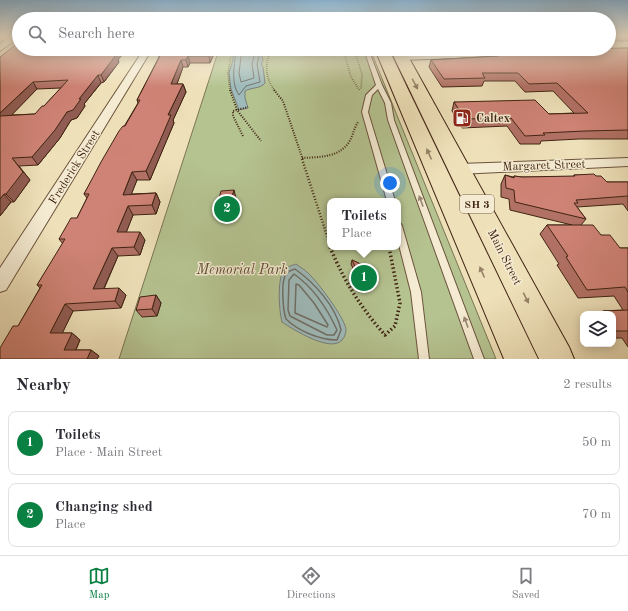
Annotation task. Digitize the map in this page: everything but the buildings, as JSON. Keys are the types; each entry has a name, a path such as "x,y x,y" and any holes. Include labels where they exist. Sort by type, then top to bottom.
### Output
{"highway":[{"name":"SH 3","path":"393,56 397,103 521,359"},
{"name":"Main Street","path":"395,56 459,169 557,359"}],"street":[{"name":"Frederick Street","path":"0,284 144,56"},
{"name":"Margaret Street","path":"459,169 628,162"}],"lane":[{"path":"369,56 379,85 397,103 390,120 479,359"},
{"path":"379,85 368,96 365,112 390,198"},
{"path":"401,237 416,292 424,359"}],"path":[{"path":"231,56 228,79 230,92 238,110 261,141"},
{"path":"268,56 266,70 270,86 283,101 327,239"},
{"path":"345,56 351,77 362,93"},
{"path":"243,136 233,116 233,111 247,107"},
{"path":"302,158 332,155 340,152 349,142 353,129 361,118"},
{"path":"331,250 343,279 369,319 385,335 395,326 400,303 390,250"}],"green space":[{"name":"Memorial Park","path":"217,56 373,56 496,359 119,359"},
{"path":"414,106 419,106 488,244 515,314"}],"water":[{"path":"233,56 262,56 263,61 261,64 263,67 265,83 261,86 245,91 245,98 248,108 239,110 231,89 229,73"},
{"path":"296,264 307,272 317,283 330,300 344,323 346,329 345,336 337,343 330,344 312,339 282,322 279,303 280,280 285,269"}],"place":[{"name":"Caltex","path":"462,118"},
{"name":"Changing shed","path":"227,209"},
{"name":"Toilets","path":"364,278"}]}
